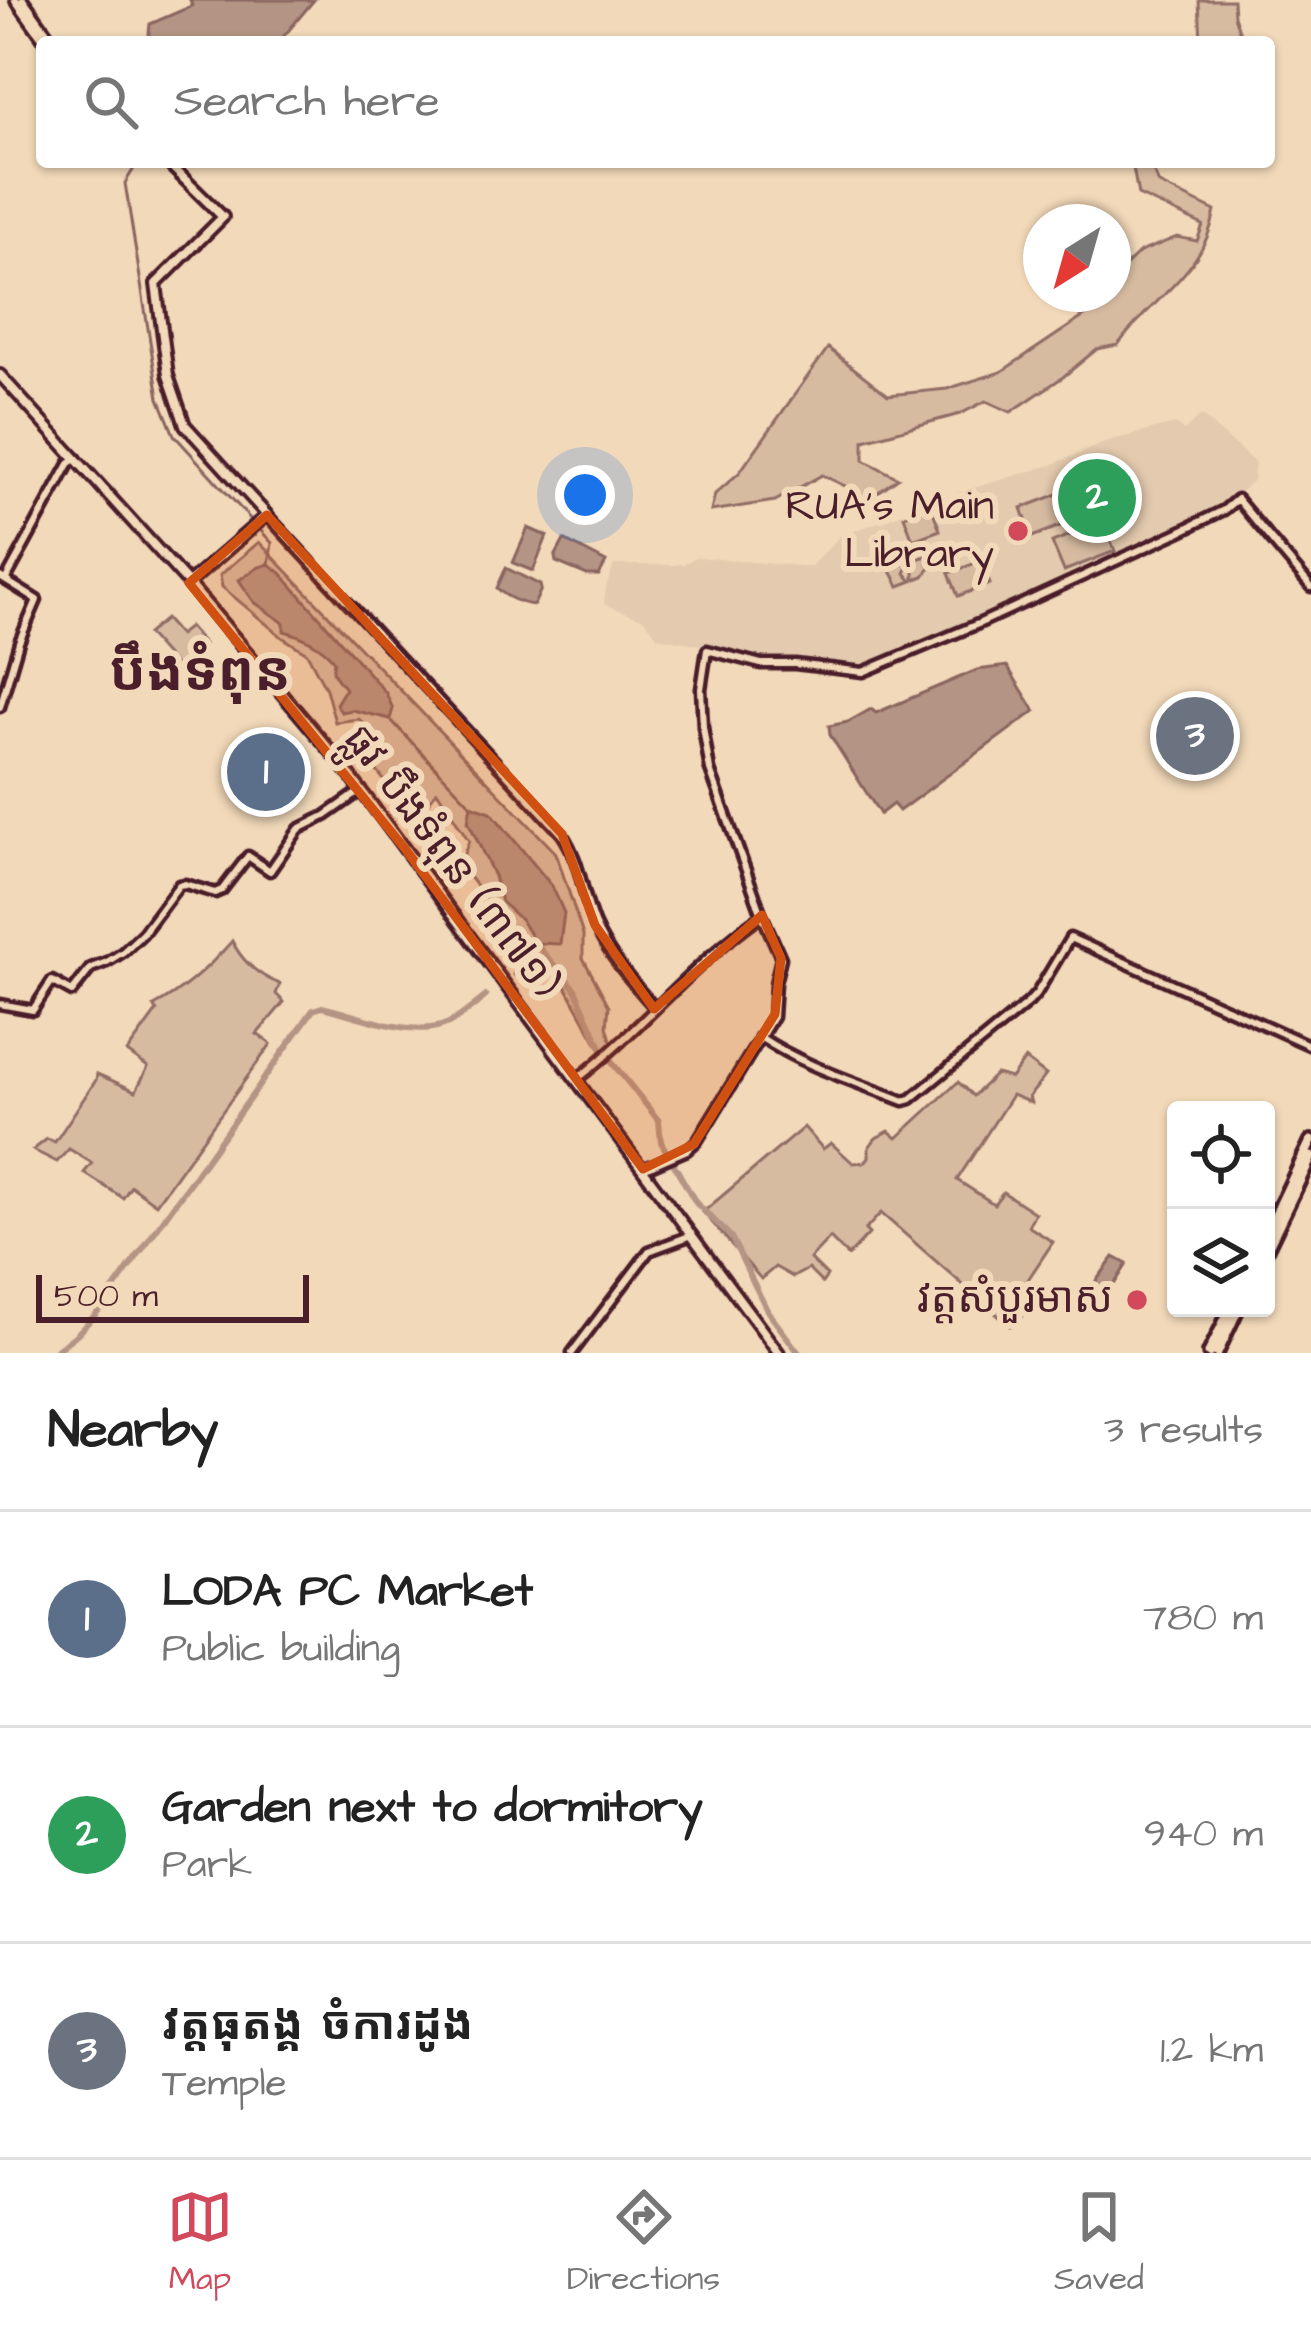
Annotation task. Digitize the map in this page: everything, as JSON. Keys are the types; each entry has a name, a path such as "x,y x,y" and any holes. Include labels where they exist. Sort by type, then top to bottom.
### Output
{"main road":[{"path":"20,0 46,36"},
{"path":"173,168 223,217 156,284 167,375 185,425 267,515 189,584"},
{"name":"ផ្លូវ បឹងទំពុន (៣៧១)","path":"0,375 189,584 362,790 779,1353"},
{"path":"1275,1216 1311,1141"},
{"path":"1275,1231 1311,1157"},
{"path":"1213,1353 1230,1317"}],"street":[{"path":"0,707 37,600 3,579 76,458"},
{"path":"643,1169 699,1138 775,1014 781,958 710,770 701,689 707,650 744,661 862,672 1165,539 1220,513 1237,499 1311,587"},
{"path":"267,515 562,834 578,860 595,925 655,1008"},
{"path":"0,1004 33,1010 52,980 72,992 91,968 123,952 143,933 178,885 219,892 248,856 270,871 299,829 362,790"},
{"path":"577,1079 719,948 763,915"},
{"path":"760,1037 825,1070 904,1101 1029,1002 1070,938 1311,1046"},
{"path":"572,1353 649,1251 692,1235"}],"highlighted area":[{"path":"267,515 562,834 595,925 654,1009 762,915 781,958 775,1014 694,1144 643,1169 406,850 189,583"}],"shaded area":[{"path":"190,0 314,0 284,36 149,36 150,24 192,6"},
{"path":"1199,0 1233,0 1241,36 1201,36"},
{"path":"1133,168 1152,168 1159,184 1215,211 1209,233 1188,269 1118,345 1097,349 1011,412 986,401 960,414 864,440 864,460 898,478 870,498 822,475 775,501 711,511 715,494 739,473 828,348 888,395 947,389 1001,372 1091,312 1131,312 1131,261 1177,237 1197,241 1203,225 1138,195"},
{"path":"1201,415 1255,463 1253,480 1223,509 862,670 821,663 763,662 658,637 644,619 604,604 614,565 684,564 696,557 810,567 840,536 1112,440 1175,424 1184,431"},
{"path":"1071,489 1081,518 1032,537 1022,508"},
{"path":"931,506 940,530 913,540 904,516"},
{"path":"1103,522 1115,551 1064,571 1052,542"},
{"path":"528,528 547,536 533,571 513,563"},
{"path":"564,540 606,562 599,575 556,562"},
{"path":"259,542 556,853 583,935 583,958 609,1006 612,1044 602,1052 565,985 528,953 448,850 462,859 469,841 437,791 422,810 415,803 406,810 371,763 379,747 375,734 359,719 335,722 326,689 307,653 222,587 220,575"},
{"path":"926,556 930,568 924,576 914,580 914,570 908,567 905,573 912,581 899,586 890,569"},
{"path":"981,561 990,584 958,596 949,573"},
{"path":"269,564 386,693 393,709 390,719 341,712 336,704 345,689 334,673 334,661 312,642 284,631 284,623 254,602 239,580"},
{"path":"506,568 540,585 534,605 514,600 497,588"},
{"path":"165,619 179,635 189,627 204,644 177,668 147,634"},
{"path":"1007,666 1035,711 899,811 893,804 880,814 830,735 829,726 871,709 876,713 977,670"},
{"path":"471,805 491,812 552,886 564,913 560,944 535,943 521,920 501,902 468,821"},
{"path":"232,941 252,967 280,984 276,994 284,1002 257,1034 271,1044 156,1204 131,1186 123,1198 84,1173 92,1163 69,1149 57,1162 33,1150 47,1139 55,1142 97,1074 136,1091 148,1067 127,1052 157,1011 154,1006 196,977"},
{"path":"1025,1059 1046,1075 1029,1097 1031,1103 1012,1095 957,1180 994,1204 1003,1192 1035,1213 1028,1226 1053,1242 1023,1287 1040,1299 1010,1326 881,1213 848,1256 830,1238 810,1259 827,1276 822,1283 808,1269 793,1277 775,1267 761,1279 703,1212 804,1127 823,1149 831,1143 853,1163 865,1162 876,1138 889,1131 897,1138 958,1082 973,1096 996,1074 1011,1078"},
{"path":"1114,1257 1127,1264 1108,1294 1093,1285"}],"waterway":[{"path":"134,168 125,183 159,398 174,435 272,543 269,564"},
{"path":"390,719 471,805"},
{"path":"535,943 575,989 602,1050 659,1121 661,1142 696,1203 731,1237 768,1312 799,1353"},
{"path":"515,974 545,957"},
{"path":"53,1353 96,1314 313,1010 322,1007 424,1029 450,1022 486,996"}],"place":[{"name":"Garden next to dormitory","path":"1097,498"},
{"name":"RUA's Main Library","path":"1018,531"},
{"name":"វត្តធុតង្គ ចំការដូង","path":"1195,736"},
{"name":"LODA PC Market","path":"266,772"},
{"name":"វត្តសំបួរមាស","path":"1137,1300"}],"district":[{"name":"បឹងទំពុន","path":"200,674"}]}
